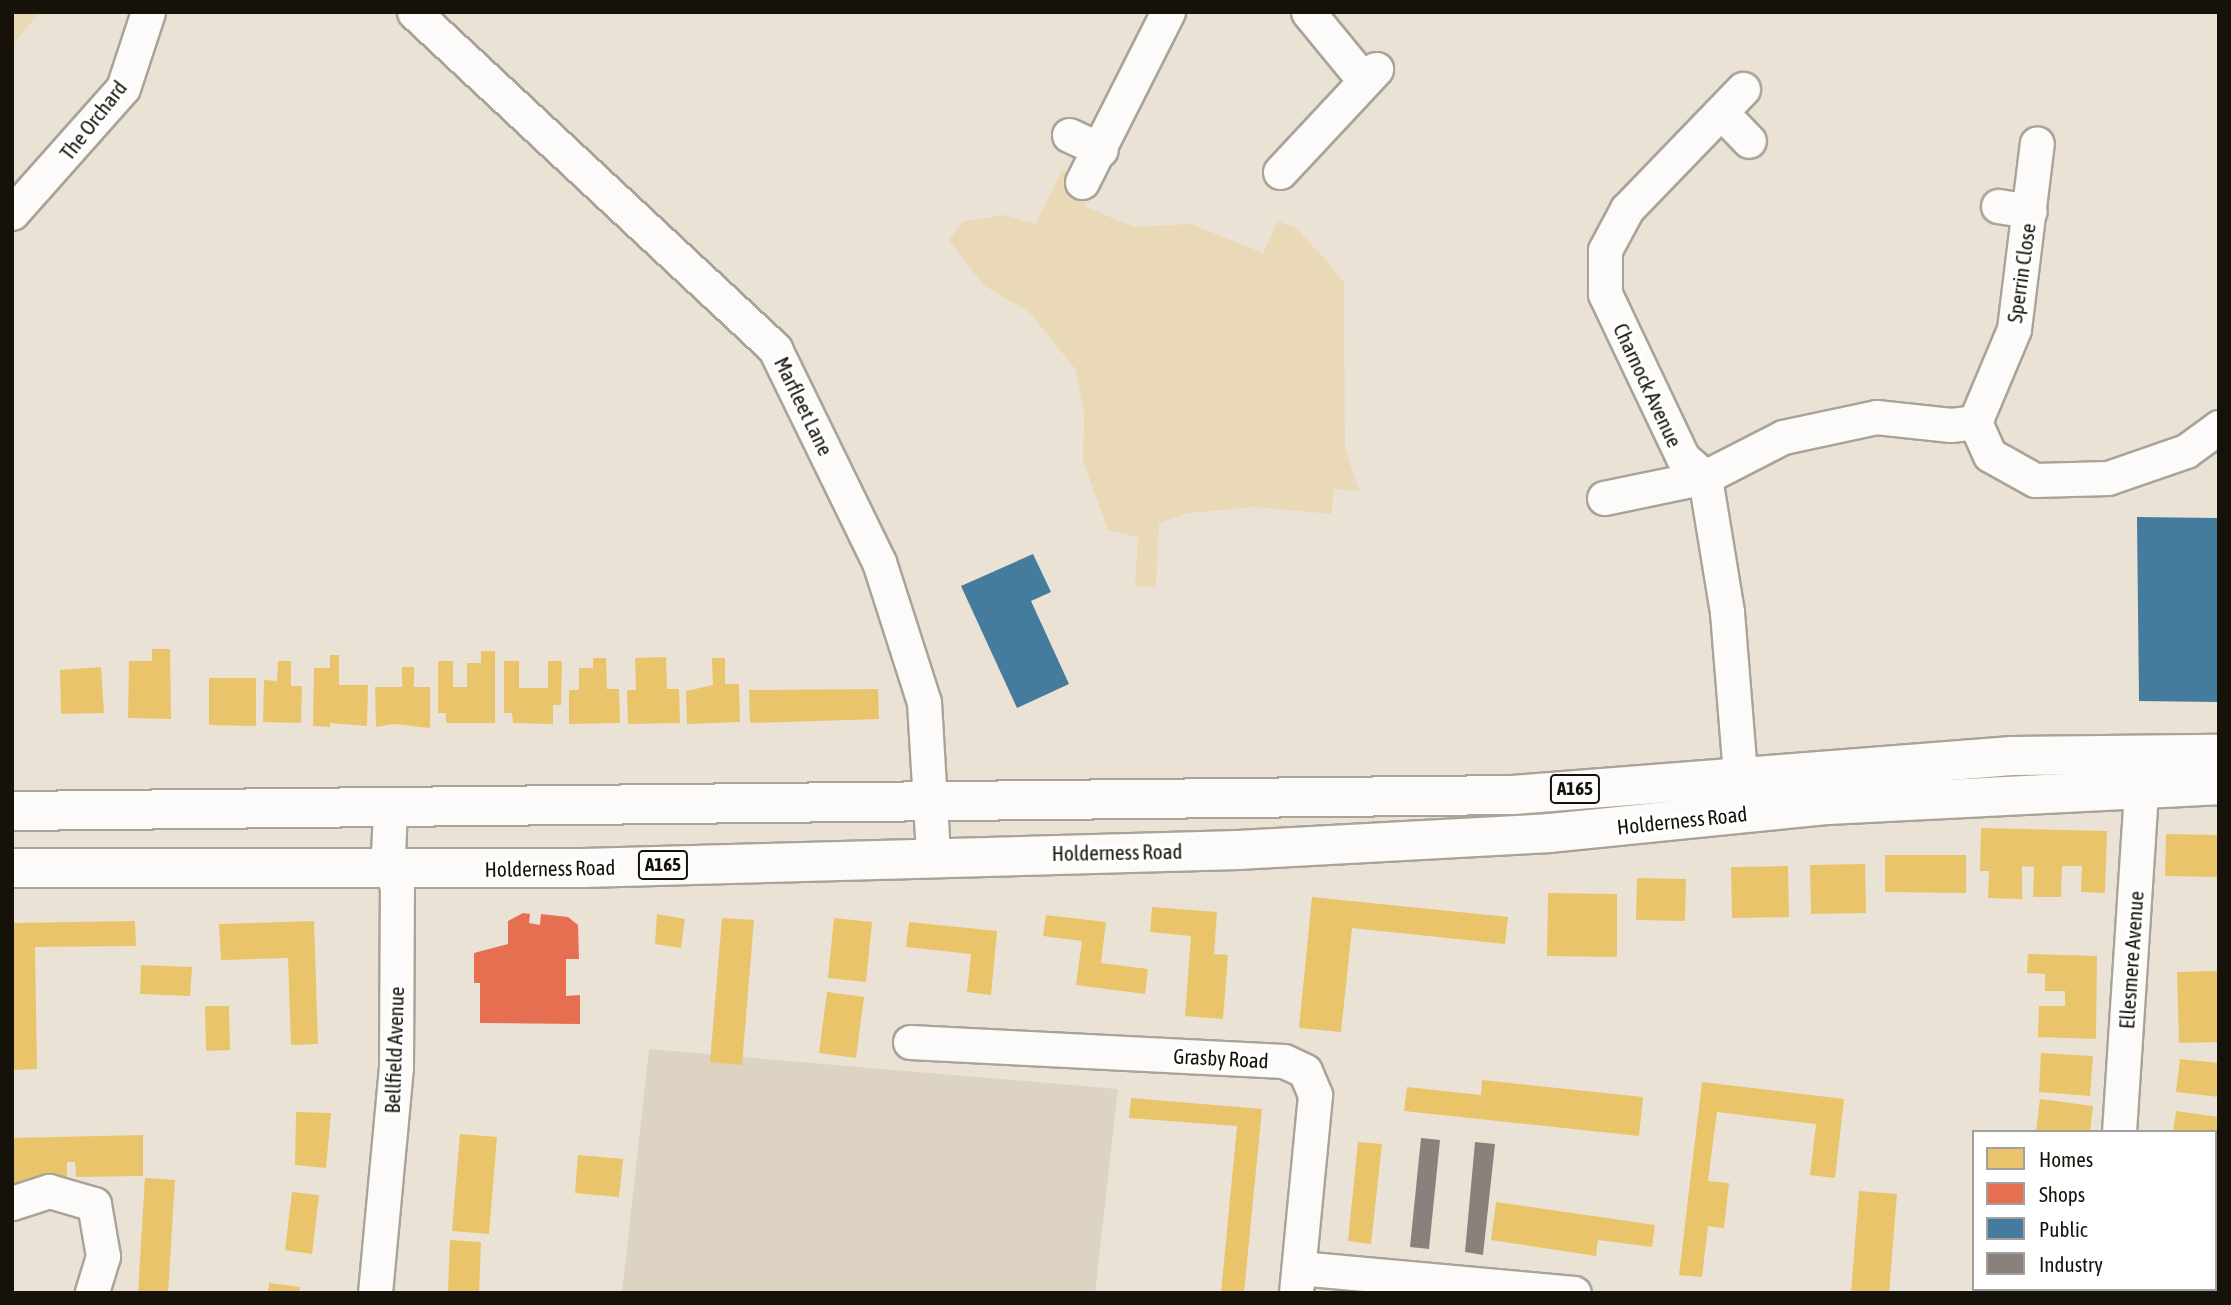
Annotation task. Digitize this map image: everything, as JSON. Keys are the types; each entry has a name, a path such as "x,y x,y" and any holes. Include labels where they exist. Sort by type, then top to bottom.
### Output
{"highway":[{"name":"Holderness Road","path":"12,868 393,870 933,855 1238,850 1550,833 2143,771 2219,754"},
{"name":"Holderness Road","path":"12,811 929,803 1513,794 2012,755 2143,771 2219,785"}],"street":[{"name":"The Orchard","path":"12,213 123,88 148,12"},
{"name":"Marfleet Lane","path":"414,12 775,349 879,562 924,702 933,855"},
{"path":"1082,182 1101,150 1168,12"},
{"path":"1280,172 1369,74 1308,12"},
{"name":"Charnock Avenue","path":"1705,477 1683,458 1605,294 1605,250 1627,209 1732,101 1749,141"},
{"path":"1069,135 1101,150"},
{"name":"Sperrin Close","path":"1975,422 2014,329 2014,209 2037,143"},
{"path":"1604,498 1705,477 1783,438 1876,417 1951,425 1975,422 1990,455 2035,480 2108,478 2186,451 2219,426"},
{"path":"1705,477 1727,612 1740,775"},
{"name":"Ellesmere Avenue","path":"2119,1130 2143,771"},
{"name":"Bellfield Avenue","path":"375,1293 396,1068 397,888 388,855 390,809"},
{"name":"Grasby Road","path":"910,1042 1284,1061 1304,1071 1315,1095 1298,1280"},
{"path":"12,1203 49,1191 94,1204 103,1256 92,1293"},
{"path":"1298,1280 1574,1293"}],"shaded area":[{"path":"12,12 41,12 12,44"},
{"path":"1062,170 1089,180 1084,206 1134,227 1191,224 1263,253 1278,221 1296,228 1344,283 1345,448 1359,491 1333,489 1332,514 1254,507 1189,513 1159,523 1156,587 1135,587 1138,537 1108,530 1083,461 1084,414 1076,370 1029,312 983,285 949,240 962,222 1004,215 1035,224"},
{"path":"649,1049 1118,1089 1095,1293 622,1293"}],"building: Homes":[{"path":"152,649 170,649 171,719 128,718 129,661 152,661"},
{"path":"481,651 495,651 495,723 446,723 446,713 438,713 438,661 453,661 453,687 467,687 467,663 481,663"},
{"path":"330,655 339,655 339,685 368,685 367,726 330,723 330,727 313,726 314,668 330,668"},
{"path":"666,657 667,689 679,689 680,723 628,724 627,690 636,690 635,658"},
{"path":"593,658 606,658 607,689 619,689 620,723 569,724 569,690 579,690 579,668 593,668"},
{"path":"712,658 725,658 725,684 739,684 740,722 687,724 686,691 713,685"},
{"path":"278,661 291,661 291,686 302,686 301,723 263,722 264,680 277,681"},
{"path":"504,661 519,661 519,688 548,688 548,661 562,661 561,705 553,705 553,724 513,723 512,713 504,713"},
{"path":"101,667 104,713 61,714 60,670"},
{"path":"402,667 414,667 414,687 430,687 430,728 394,724 376,727 375,687 402,687"},
{"path":"209,678 256,678 256,726 209,725"},
{"path":"878,689 879,719 750,723 749,690"},
{"path":"1981,828 2107,831 2105,893 2081,892 2082,866 2062,866 2061,897 2033,897 2034,867 2022,866 2022,899 1988,898 1989,871 1980,871"},
{"path":"2166,834 2219,835 2219,877 2165,876"},
{"path":"1885,855 1966,855 1966,893 1885,892"},
{"path":"1865,864 1866,913 1811,914 1810,865"},
{"path":"1788,866 1789,917 1732,918 1731,867"},
{"path":"1637,878 1686,879 1685,921 1636,920"},
{"path":"1548,893 1617,894 1617,957 1547,956"},
{"path":"1312,897 1508,917 1505,944 1352,928 1341,1032 1299,1028"},
{"path":"1152,907 1217,912 1214,954 1228,955 1223,1019 1185,1016 1191,936 1150,932"},
{"path":"657,914 685,919 681,948 655,944"},
{"path":"1046,915 1106,922 1101,963 1148,969 1145,994 1076,985 1082,941 1043,936"},
{"path":"722,918 754,920 742,1065 710,1062"},
{"path":"834,918 872,922 866,982 828,978"},
{"path":"135,921 136,946 35,947 37,1069 12,1070 12,923"},
{"path":"314,921 318,1044 291,1045 288,958 221,960 219,924"},
{"path":"909,922 997,931 991,995 967,992 971,954 906,947"},
{"path":"2028,954 2097,956 2096,1039 2038,1037 2039,1006 2065,1006 2065,991 2045,991 2045,974 2027,973"},
{"path":"141,965 192,967 190,996 140,994"},
{"path":"2218,971 2219,1042 2179,1043 2177,972"},
{"path":"827,992 864,997 856,1058 819,1053"},
{"path":"205,1006 229,1006 230,1050 206,1051"},
{"path":"2041,1053 2093,1056 2090,1096 2039,1092"},
{"path":"2180,1059 2219,1063 2219,1097 2176,1092"},
{"path":"1482,1080 1643,1097 1639,1136 1404,1111 1407,1087 1481,1095"},
{"path":"1702,1082 1844,1099 1835,1178 1810,1175 1816,1124 1717,1112 1708,1181 1729,1183 1724,1228 1708,1226 1702,1277 1679,1275"},
{"path":"1131,1098 1262,1109 1244,1293 1221,1293 1237,1126 1129,1118"},
{"path":"2040,1099 2093,1106 2090,1130 2036,1130"},
{"path":"2176,1111 2219,1117 2219,1148 2217,1130 2173,1130"},
{"path":"296,1112 331,1113 326,1168 295,1165"},
{"path":"460,1134 497,1137 489,1234 452,1231"},
{"path":"143,1135 143,1176 76,1177 75,1162 67,1162 67,1182 12,1183 12,1138"},
{"path":"1358,1142 1382,1144 1371,1244 1348,1241"},
{"path":"578,1155 623,1159 619,1197 575,1193"},
{"path":"2217,1160 2219,1160 2217,1197"},
{"path":"145,1178 175,1180 168,1293 138,1293"},
{"path":"1859,1191 1897,1194 1889,1293 1851,1293"},
{"path":"292,1192 319,1195 312,1254 285,1250"},
{"path":"1496,1202 1655,1225 1652,1247 1598,1240 1596,1256 1491,1240"},
{"path":"2217,1210 2219,1210 2217,1241"},
{"path":"450,1240 481,1242 479,1293 448,1293"},
{"path":"269,1283 300,1287 299,1293 268,1293"}],"building: Shops":[{"path":"523,913 530,914 529,923 540,925 541,914 568,917 578,925 579,959 566,959 566,996 580,995 580,1024 480,1023 480,983 474,983 474,953 508,944 508,921"}],"building: Public":[{"path":"2137,517 2217,518 2219,702 2139,701"},
{"path":"1033,554 1051,592 1031,601 1069,684 1017,708 961,586"}],"building: Industry":[{"path":"1421,1138 1440,1140 1429,1249 1410,1247"},
{"path":"1475,1142 1495,1144 1483,1255 1465,1252"}]}
